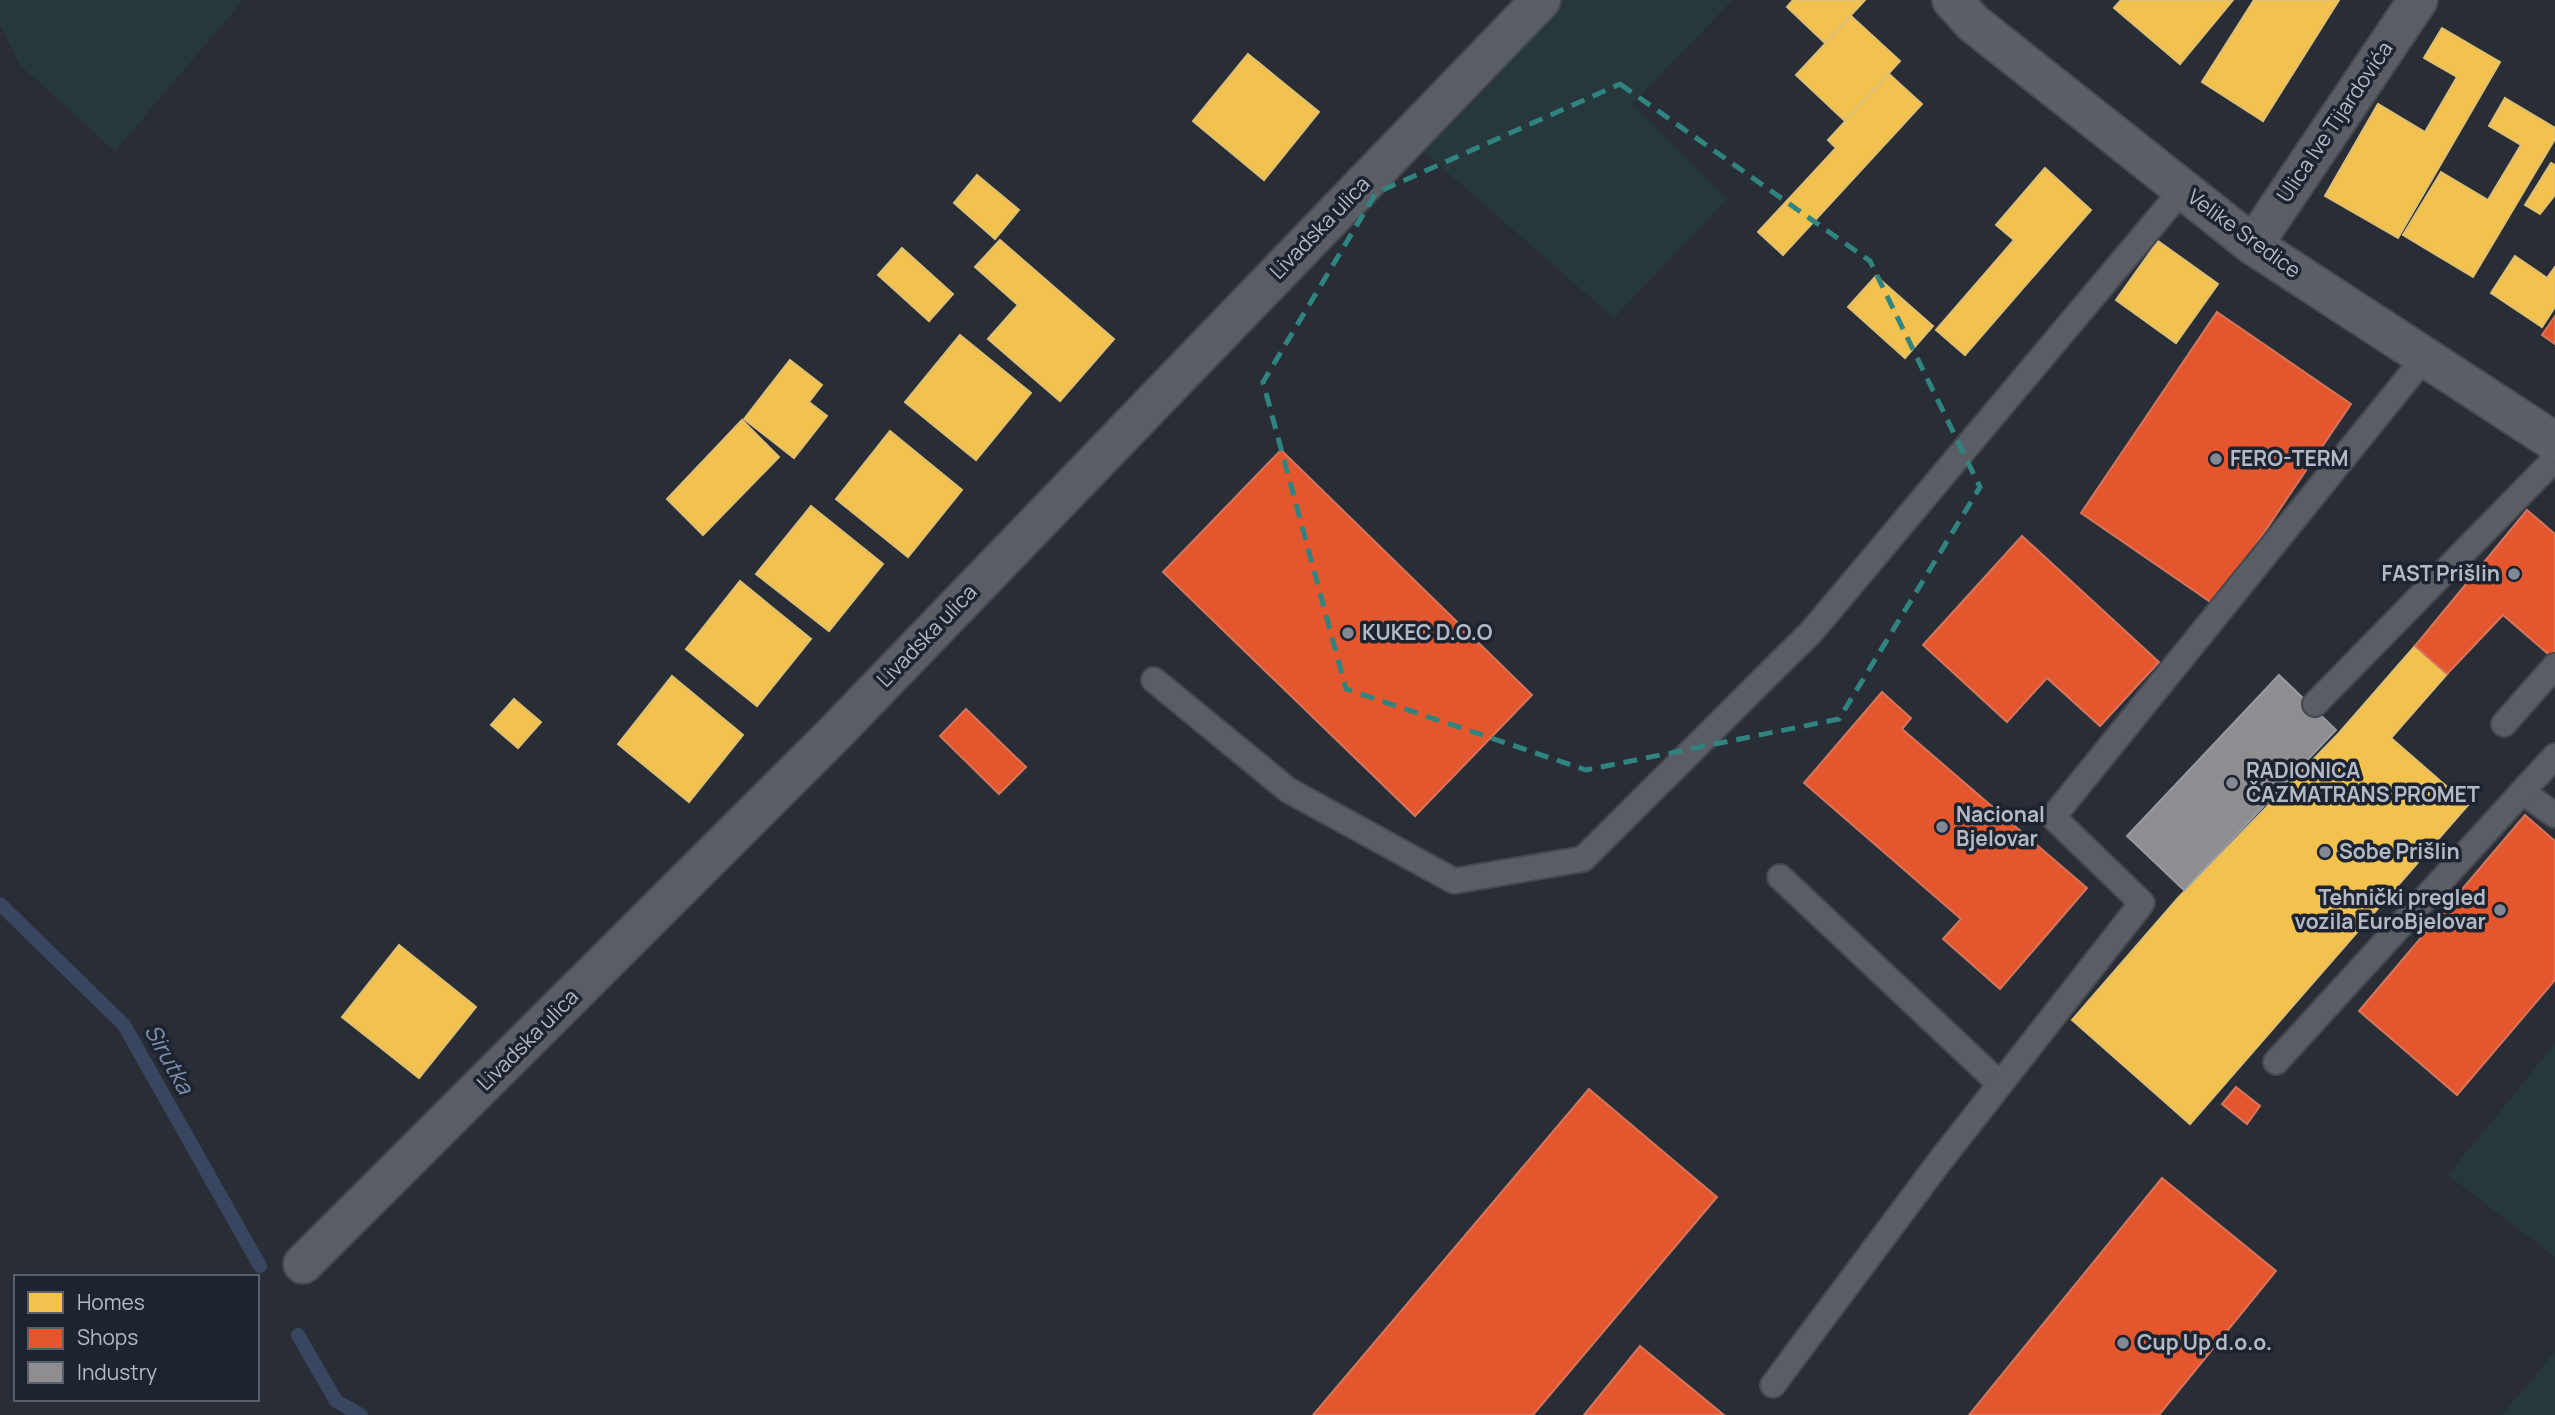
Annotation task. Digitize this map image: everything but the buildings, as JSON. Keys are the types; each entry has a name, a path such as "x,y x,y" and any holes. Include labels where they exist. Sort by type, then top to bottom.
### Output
{"main road":[{"name":"Velike Sredice","path":"1952,0 1973,23 2253,245 2555,442"}],"street":[{"name":"Livadska ulica","path":"303,1264 825,742 1541,0"},
{"name":"Ulica Ive Tijardovića","path":"2253,245 2418,0"}],"lane":[{"path":"1154,680 1288,790 1454,881 1583,859 1813,630 2183,189"},
{"path":"1773,1385 2000,1084 2141,903 2053,817 2426,357"},
{"path":"2315,704 2555,459"},
{"path":"2504,724 2555,666"},
{"path":"2276,1062 2555,756"},
{"path":"2522,792 2555,815"},
{"path":"1780,877 2000,1084"}],"highlighted area":[{"path":"1620,84 1870,261 1980,487 1839,719 1586,770 1346,689 1263,382 1376,193"}],"shaded area":[{"path":"0,0 243,0 115,151 20,65 0,25"},
{"path":"1541,0 1732,0 1632,104 1727,199 1614,318 1408,138"},
{"path":"2555,1044 2555,1257 2448,1175"},
{"path":"2555,1352 2555,1415 2502,1415"}],"waterway":[{"name":"Sirutka","path":"0,904 124,1025 260,1266"},
{"name":"Sirutka","path":"298,1335 336,1401 361,1415"}],"place":[{"name":"FERO-TERM","path":"2216,459"},
{"name":"FAST Prišlin","path":"2514,574"},
{"name":"KUKEC D.O.O","path":"1348,633"},
{"name":"RADIONICA ČAZMATRANS PROMET","path":"2232,783"},
{"name":"Nacional Bjelovar","path":"1942,827"},
{"name":"Sobe Prišlin","path":"2325,852"},
{"name":"Tehnički pregled vozila EuroBjelovar","path":"2500,910"},
{"name":"Cup Up d.o.o.","path":"2123,1343"}]}
